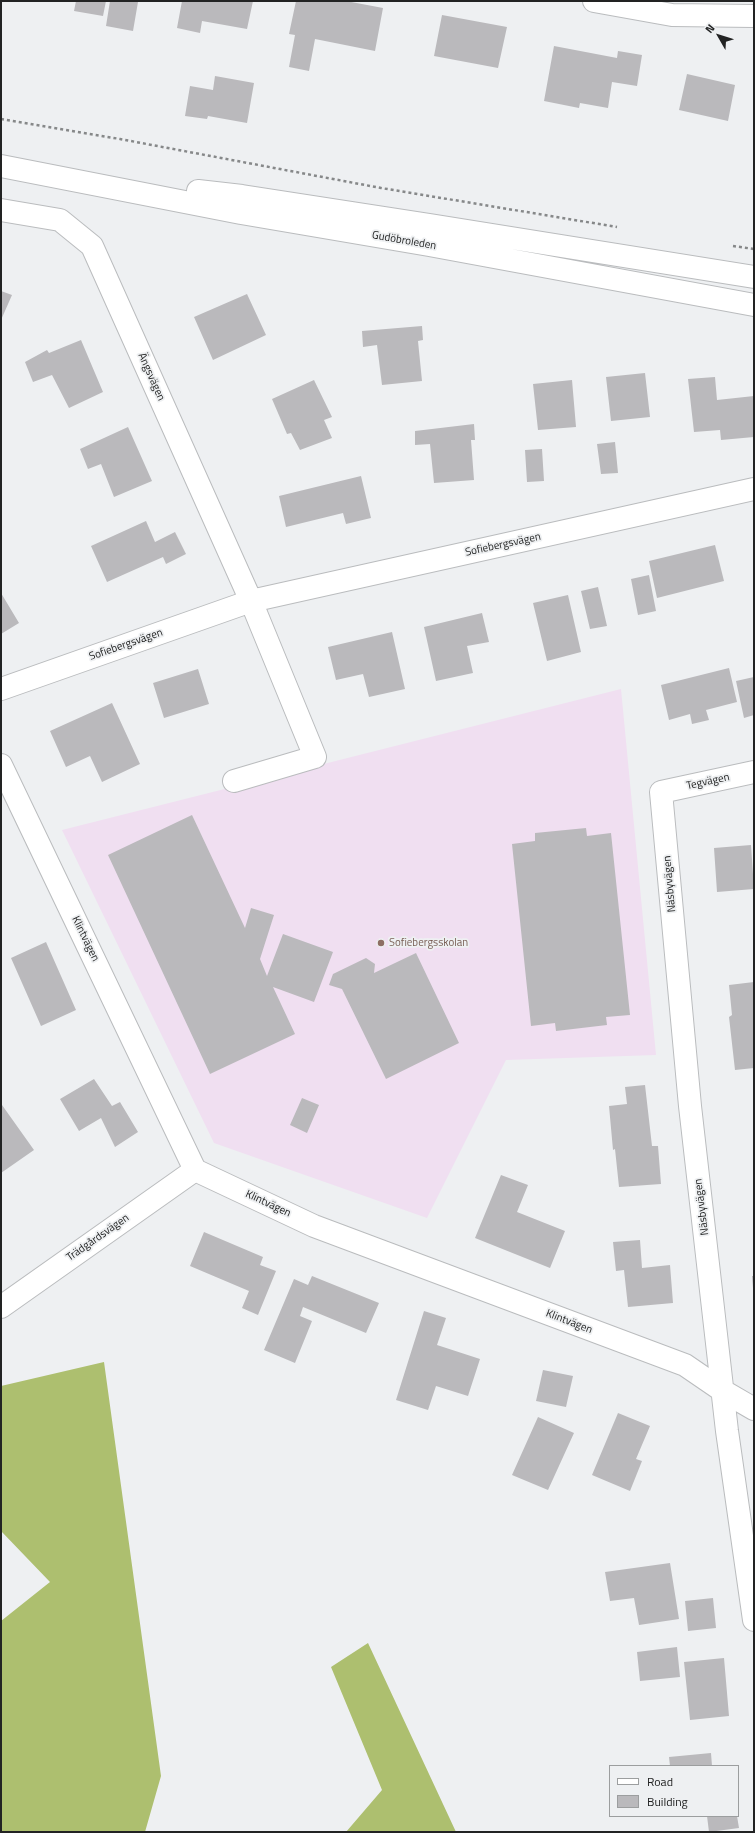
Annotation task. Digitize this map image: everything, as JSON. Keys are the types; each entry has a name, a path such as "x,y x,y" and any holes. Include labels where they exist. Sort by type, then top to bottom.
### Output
{"street":[{"path":"594,1 672,14 754,16"},
{"name":"Gudöbroleden","path":"1,166 241,213 437,246 754,305"},
{"name":"Gudöbroleden","path":"53,175 250,197 754,277"},
{"name":"Ängsvägen","path":"1,210 60,220 92,246 251,601"},
{"name":"Sofiebergsvägen","path":"1,689 251,601 754,489"},
{"path":"234,781 315,757 251,601"},
{"name":"Klintvägen","path":"1,765 195,1170 314,1226 685,1365 754,1409"},
{"name":"Tegvägen","path":"662,792 754,772"},
{"name":"Näsbyvägen","path":"662,792 690,1106 724,1391 727,1431 754,1620"},
{"name":"Trädgårdsvägen","path":"1,1307 195,1170"}],"path":[{"path":"1,119 120,139 381,188 620,228"},
{"path":"726,245 754,249"}],"shaded area":[{"name":"Sofiebergsskolan","path":"621,689 656,1055 506,1060 427,1218 214,1143 62,830"}],"green space":[{"path":"104,1362 161,1776 145,1832 1,1832 1,1621 50,1582 1,1531 1,1386"},
{"path":"368,1643 456,1832 346,1832 382,1790 331,1667"}],"building":[{"path":"76,1 106,1 103,16 74,11"},
{"path":"110,1 138,2 133,31 106,26"},
{"path":"182,1 253,1 247,29 202,21 200,33 177,28"},
{"path":"296,1 346,1 383,8 375,51 315,39 309,71 289,67 295,35 289,34"},
{"path":"442,15 507,27 498,68 434,56"},
{"path":"554,46 617,58 618,51 642,55 637,86 612,82 608,108 580,103 579,108 544,101"},
{"path":"687,74 735,85 728,121 679,110"},
{"path":"215,76 254,83 247,123 208,116 207,119 185,116 190,86 213,90"},
{"path":"1,291 12,295 1,320"},
{"path":"247,294 266,335 213,360 194,317"},
{"path":"422,326 423,340 418,341 422,381 382,385 377,345 363,347 362,331"},
{"path":"81,340 103,392 69,408 52,375 33,382 25,362 47,350 49,353"},
{"path":"645,373 650,417 611,421 606,377"},
{"path":"715,377 717,400 754,396 754,437 721,440 720,430 694,432 688,379"},
{"path":"314,380 332,417 324,420 332,438 300,450 291,433 287,434 272,399"},
{"path":"572,380 576,427 538,430 533,384"},
{"path":"474,424 475,440 471,440 474,480 434,483 430,444 415,445 415,431"},
{"path":"128,427 152,481 114,497 101,464 88,469 80,449"},
{"path":"615,442 618,473 601,474 597,444"},
{"path":"542,449 544,481 527,482 525,450"},
{"path":"361,476 371,518 346,524 343,513 286,527 279,496"},
{"path":"146,521 155,542 175,532 186,554 166,564 163,557 107,582 91,546"},
{"path":"715,545 724,581 657,598 649,561"},
{"path":"649,575 656,611 638,615 631,579"},
{"path":"598,587 607,626 590,629 581,591"},
{"path":"1,593 19,623 1,634"},
{"path":"568,595 581,652 547,661 533,603"},
{"path":"482,613 489,642 467,646 473,673 436,681 424,627"},
{"path":"392,632 405,689 369,697 363,674 336,680 328,647"},
{"path":"729,668 737,702 706,710 709,720 692,724 690,714 669,720 661,685"},
{"path":"198,669 209,704 164,718 153,683"},
{"path":"754,677 754,715 744,718 736,681"},
{"path":"112,703 140,764 102,782 90,756 66,767 50,731"},
{"path":"192,815 245,928 251,908 274,915 260,959 267,976 283,934 333,952 314,1002 273,987 295,1034 210,1074 108,855"},
{"path":"586,828 587,836 611,833 630,1015 606,1017 607,1025 556,1031 555,1023 531,1026 512,844 535,841 535,833"},
{"path":"751,845 754,889 717,892 714,848"},
{"path":"46,942 76,1010 41,1026 11,958"},
{"path":"416,953 459,1043 386,1079 342,989 329,985 333,974 366,958 375,964 374,973"},
{"path":"754,982 754,1068 735,1070 729,1017 732,1015 729,985"},
{"path":"94,1079 112,1106 120,1102 138,1132 115,1147 101,1118 79,1131 60,1099"},
{"path":"645,1085 652,1146 658,1146 661,1184 619,1187 615,1149 613,1150 609,1106 627,1104 625,1087"},
{"path":"302,1098 319,1105 307,1133 290,1125"},
{"path":"2,1105 34,1150 1,1173 1,1106"},
{"path":"501,1175 528,1185 517,1212 565,1231 550,1268 475,1238"},
{"path":"204,1232 263,1257 260,1265 276,1271 258,1315 242,1308 249,1291 190,1266"},
{"path":"640,1240 642,1268 670,1265 673,1303 628,1307 624,1270 616,1271 613,1242"},
{"path":"312,1276 379,1303 366,1333 303,1307 300,1316 312,1321 295,1363 264,1350 294,1279 308,1285"},
{"path":"752,1276 754,1276 754,1288 753,1288"},
{"path":"424,1311 446,1318 437,1345 480,1359 468,1396 436,1386 428,1410 396,1400"},
{"path":"543,1370 573,1376 566,1407 536,1401"},
{"path":"618,1413 650,1426 636,1459 642,1461 630,1491 592,1475"},
{"path":"538,1417 574,1433 548,1490 512,1475"},
{"path":"670,1563 679,1619 639,1625 634,1598 610,1601 605,1572"},
{"path":"713,1598 716,1628 688,1631 685,1601"},
{"path":"677,1647 680,1677 640,1681 637,1652"},
{"path":"724,1658 729,1716 690,1720 684,1662"},
{"path":"711,1753 712,1765 670,1765 669,1757"},
{"path":"707,1817 737,1817 739,1828 709,1832"}],"place":[{"name":"Sofiebergsskolan","path":"381,943"}]}
